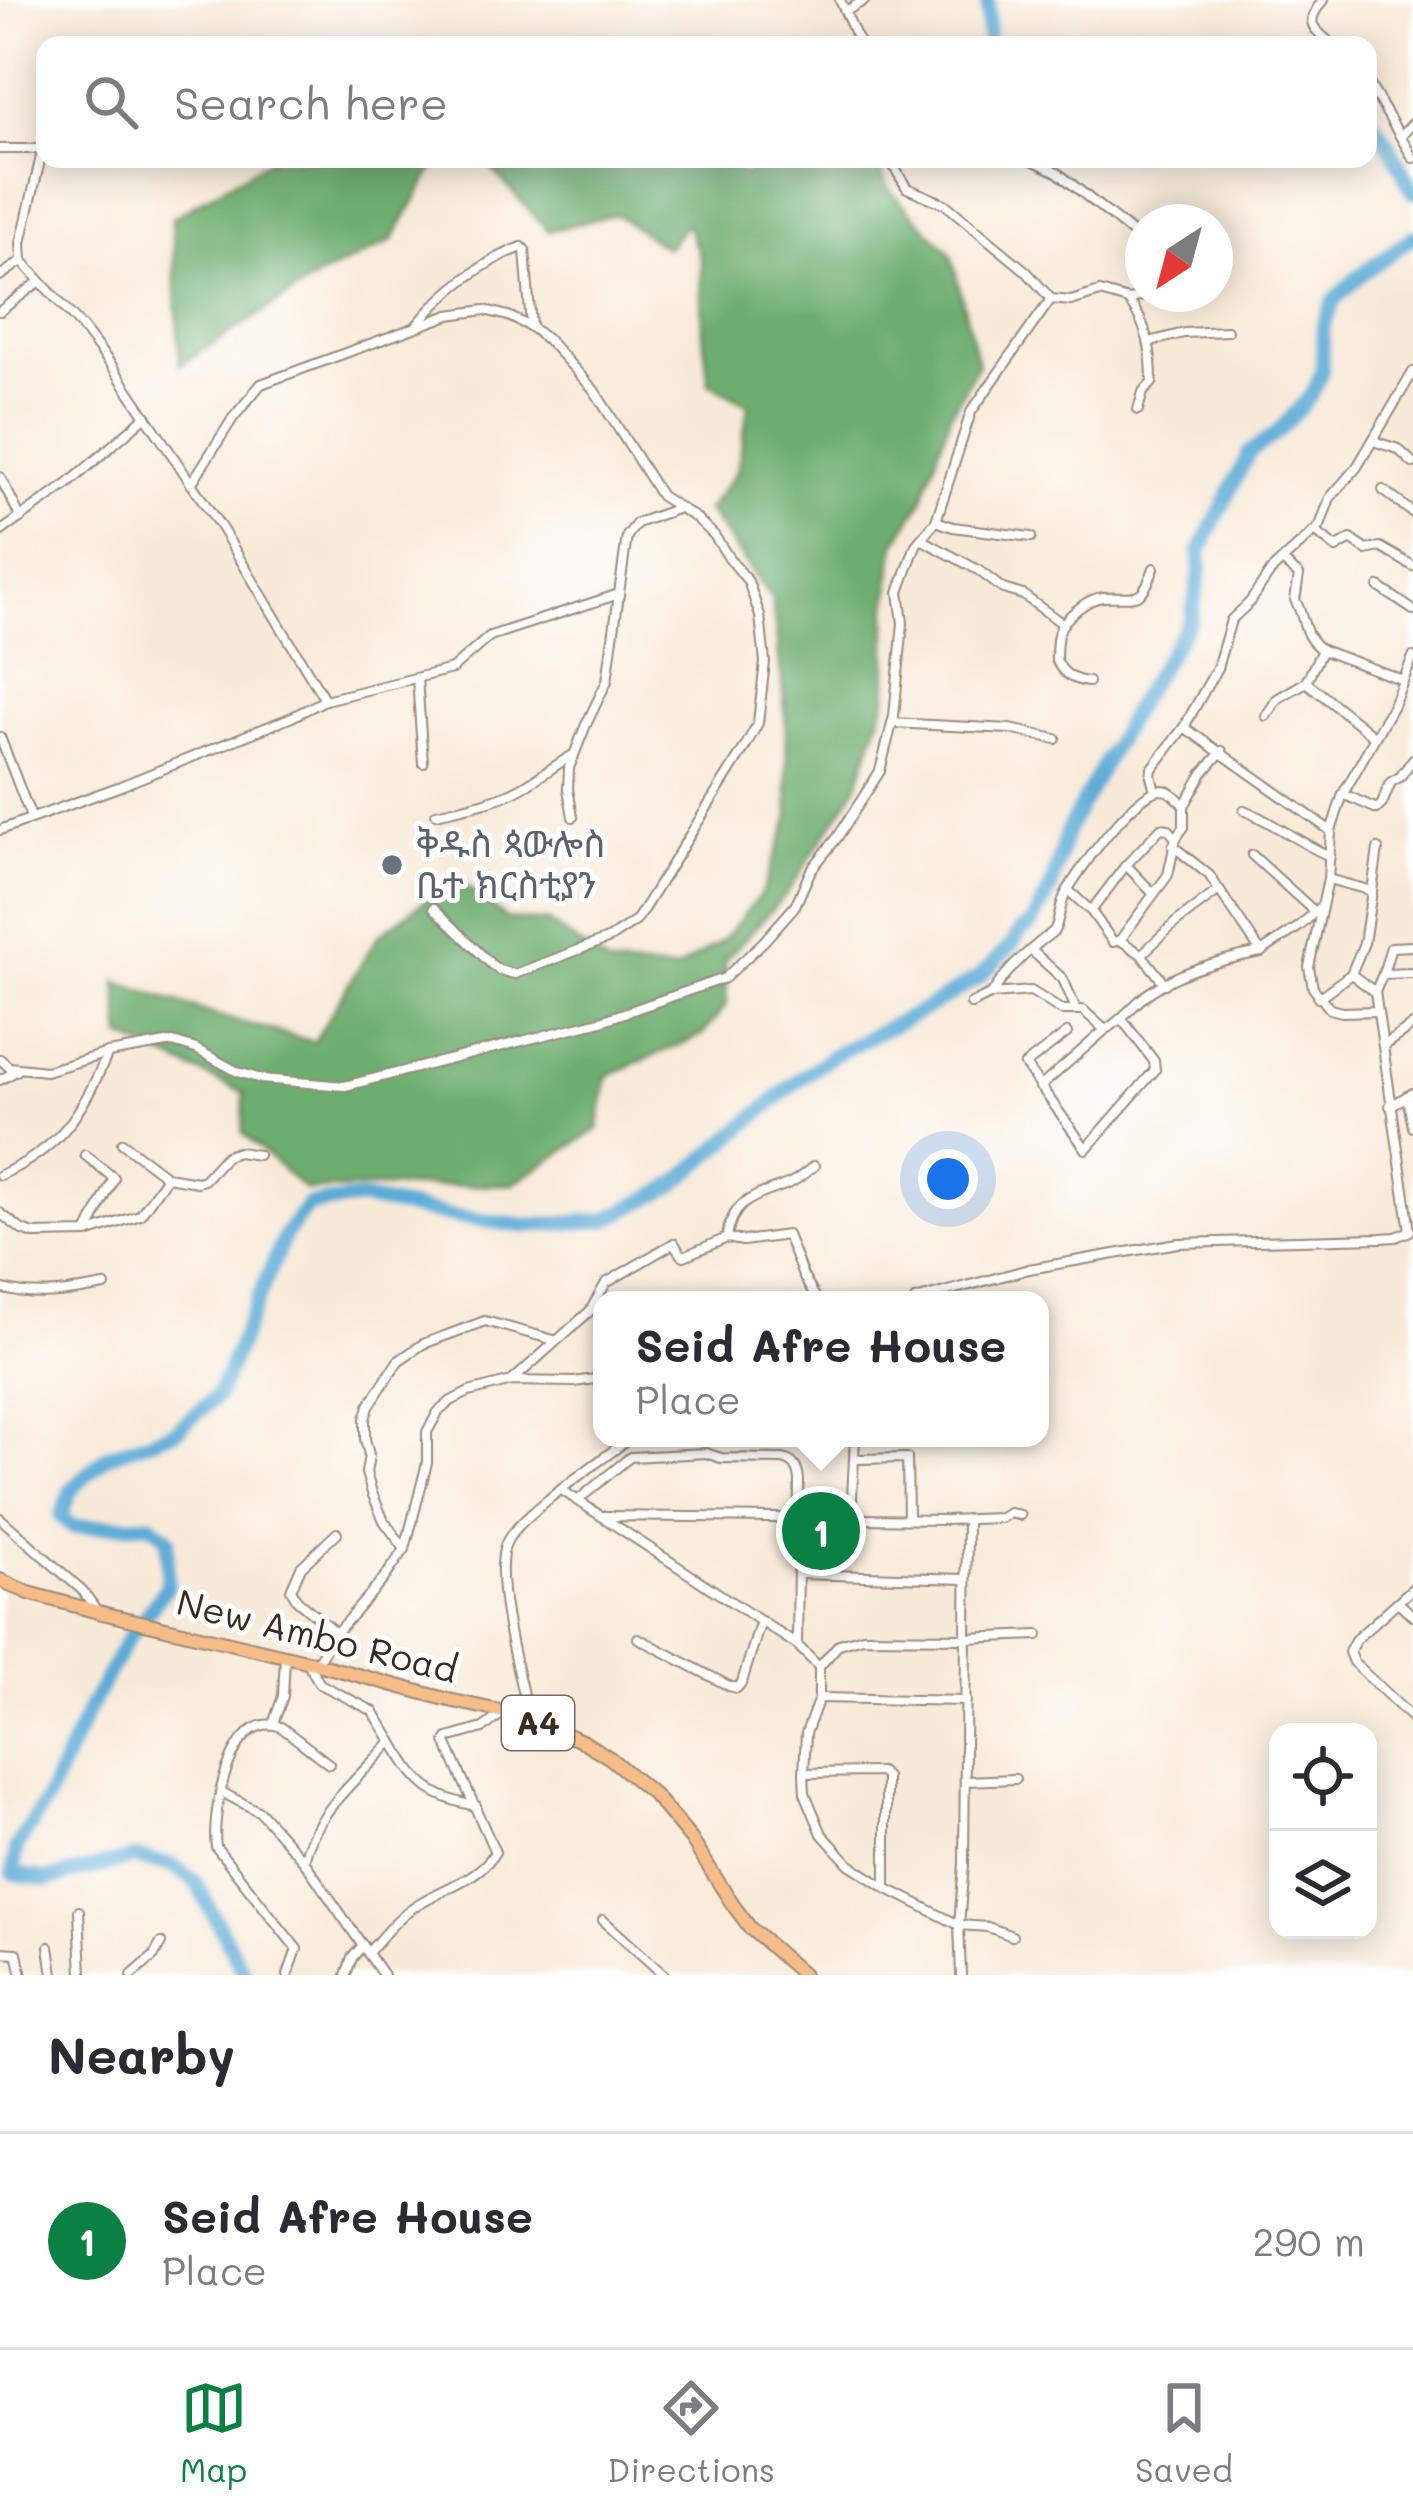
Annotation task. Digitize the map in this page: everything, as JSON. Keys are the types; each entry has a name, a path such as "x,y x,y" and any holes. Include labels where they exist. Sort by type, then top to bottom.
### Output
{"main road":[{"name":"New Ambo Road","path":"0,1580 105,1614 504,1712 584,1742 636,1777 674,1816 751,1929 803,1975"}],"street":[{"path":"840,0 856,36"},
{"path":"846,11 865,0"},
{"path":"1322,36 1311,22 1323,0"},
{"path":"1377,97 1413,158"},
{"path":"1401,136 1413,123"},
{"path":"0,149 36,149"},
{"path":"38,168 21,243 22,261 82,327 146,416 325,700"},
{"path":"895,168 907,188 945,204 1051,299 1071,301 1100,292 1125,299"},
{"path":"1049,168 1125,227"},
{"path":"416,327 484,266 522,247 531,327"},
{"path":"0,276 22,261"},
{"path":"0,311 39,282"},
{"path":"0,1059 19,1069 46,1071 108,1053 173,1042 261,1079 356,1085 601,1021 725,978 795,906 811,870 880,771 892,723 903,623 898,592 916,545 936,521 971,412 1051,299"},
{"path":"191,484 261,384 449,315 485,310 531,327 550,342 594,391 661,496 714,535 748,581 760,616 766,662 758,724 637,921 610,938 515,974 492,965 434,908"},
{"path":"1138,312 1149,342 1152,383 1143,392 1138,410"},
{"path":"1149,342 1184,333 1227,331"},
{"path":"1156,791 1151,776 1155,764 1184,727 1217,668 1231,620 1247,606 1262,580 1316,531 1330,497 1357,467 1413,371"},
{"path":"0,532 68,484 146,416"},
{"path":"1373,441 1398,448 1413,463"},
{"path":"0,477 21,518"},
{"path":"1383,490 1413,513"},
{"path":"573,817 569,768 607,680 630,528 679,508"},
{"path":"936,521 1031,537"},
{"path":"1316,531 1336,548 1351,539 1366,550 1380,548 1413,566"},
{"path":"922,538 1003,589 1023,595 1063,624"},
{"path":"1282,560 1299,575 1295,600 1308,639 1322,650 1403,680"},
{"path":"1088,682 1069,676 1056,660 1063,624 1091,600 1125,599 1140,593 1154,568"},
{"path":"1378,587 1413,610"},
{"path":"0,830 325,700 452,669 490,635 620,594"},
{"path":"1266,716 1277,699 1306,682 1322,650"},
{"path":"1377,1010 1330,1009 1309,980 1309,967 1328,879 1331,830 1343,794 1393,705 1413,657"},
{"path":"417,678 423,764"},
{"path":"1306,682 1375,736"},
{"path":"892,723 1010,729 1056,739"},
{"path":"1184,727 1331,830"},
{"path":"0,737 4,759 31,817"},
{"path":"1068,890 1091,911 1113,942 1120,940 1168,875 1184,826 1184,806 1222,751"},
{"path":"436,814 516,791 574,755"},
{"path":"1343,794 1377,809 1391,782 1413,759"},
{"path":"992,994 1058,927 1058,912 1068,890 1123,817 1156,791 1173,794 1184,806"},
{"path":"1244,810 1330,856"},
{"path":"1091,911 1126,865 1161,828 1168,829 1209,875 1261,952"},
{"path":"1318,998 1351,974 1364,943 1378,849"},
{"path":"1252,855 1319,909"},
{"path":"1126,865 1153,893"},
{"path":"1328,879 1372,891"},
{"path":"1142,954 1219,890"},
{"path":"1040,1088 1151,991 1208,965 1261,952 1319,909"},
{"path":"1120,940 1142,954 1165,984"},
{"path":"948,1291 1029,1269 1178,1243 1379,1238 1412,1230 1376,992 1391,947 1413,946"},
{"path":"1031,950 1063,979 1076,1009"},
{"path":"1383,974 1413,973"},
{"path":"1351,974 1376,992"},
{"path":"970,1004 992,994 1031,991 1061,1010 1090,1014 1105,1030"},
{"path":"1066,1033 1025,1067 1086,1149 1155,1070 1154,1060 1121,1018"},
{"path":"1383,1046 1413,1025"},
{"path":"0,1175 37,1156 65,1131 85,1105 108,1053"},
{"path":"0,1081 19,1069"},
{"path":"1390,1106 1410,1094 1413,1127"},
{"path":"122,1143 167,1177 197,1182 226,1156 238,1152 258,1155"},
{"path":"85,1156 114,1178 87,1233"},
{"path":"727,1238 728,1225 750,1197 794,1182 814,1166"},
{"path":"0,1213 34,1234 87,1233 140,1215 167,1177"},
{"path":"601,1291 606,1283 674,1243 684,1256 727,1238 743,1241 787,1235 812,1291"},
{"path":"0,1288 27,1295 71,1294 105,1286"},
{"path":"512,1381 593,1306"},
{"path":"405,1549 384,1521 366,1473 365,1419 398,1361 423,1344 485,1321 556,1341"},
{"path":"476,1806 431,1792 409,1772 373,1711 320,1684 311,1662 405,1549 427,1463 430,1423 451,1401 512,1381 593,1379"},
{"path":"529,1719 510,1636 502,1555 516,1528 618,1447"},
{"path":"851,1517 855,1447"},
{"path":"578,1501 630,1457 706,1454 783,1459 795,1465 799,1474 797,1645"},
{"path":"854,1459 907,1458 908,1518"},
{"path":"563,1491 797,1645 819,1667"},
{"path":"602,1516 967,1520 1020,1515"},
{"path":"0,1518 105,1614"},
{"path":"962,1975 967,1520"},
{"path":"336,1633 291,1590 302,1568 337,1534"},
{"path":"799,1574 965,1579"},
{"path":"1413,1588 1349,1652 1353,1662 1413,1719"},
{"path":"1398,1602 1413,1616"},
{"path":"638,1638 737,1688 761,1622"},
{"path":"1012,1936 988,1927 959,1925 849,1864 822,1834 805,1793 806,1732 819,1699 819,1667 839,1644 862,1636 1038,1635"},
{"path":"273,1724 283,1696 285,1656"},
{"path":"819,1699 966,1701"},
{"path":"346,1975 352,1958 404,1913 490,1861 495,1847 446,1742 483,1728 504,1712"},
{"path":"288,1975 296,1949 216,1846 221,1792 227,1762 253,1728 273,1724 329,1763"},
{"path":"304,1862 331,1808 392,1741"},
{"path":"804,1773 880,1772 886,1777 886,1888"},
{"path":"965,1781 1015,1779"},
{"path":"221,1792 260,1812 304,1862 383,1975"},
{"path":"79,1911 82,1975"},
{"path":"603,1920 664,1975"},
{"path":"132,1975 161,1943"},
{"path":"49,1947 53,1975"},
{"path":"0,1952 16,1953 22,1975"}],"green space":[{"path":"256,168 434,168 392,241 318,277 180,365 172,218"},
{"path":"491,168 731,168 745,175 753,168 880,168 887,187 951,254 978,364 950,415 922,501 895,545 887,616 887,697 857,786 787,893 725,960 726,1005 702,1035 608,1075 598,1129 513,1184 305,1190 243,1133 244,1093 122,1037 117,982 314,1042 378,936 455,878 507,919 548,922 609,966 676,970 723,940 761,894 789,820 785,708 772,599 707,510 737,471 749,405 709,383 701,261 687,223 666,248 615,214 548,231"}],"waterway":[{"path":"988,0 988,36"},
{"path":"1377,128 1413,192"},
{"path":"245,1975 196,1882 172,1865 134,1858 46,1880 13,1873 16,1849 46,1800 90,1707 127,1640 167,1586 168,1538 151,1524 72,1527 61,1516 71,1490 107,1456 176,1431 217,1396 285,1235 308,1205 360,1199 524,1226 606,1220 673,1186 832,1056 979,977 1032,924 1051,888 1066,833 1138,701 1191,619 1200,551 1249,453 1277,433 1313,393 1322,371 1323,326 1335,299 1413,237"}],"place":[{"name":"ቅዱስ ጳውሎስ ቤተ ክርስቲያን","path":"392,865"},
{"name":"Seid Afre House","path":"821,1531"}]}
